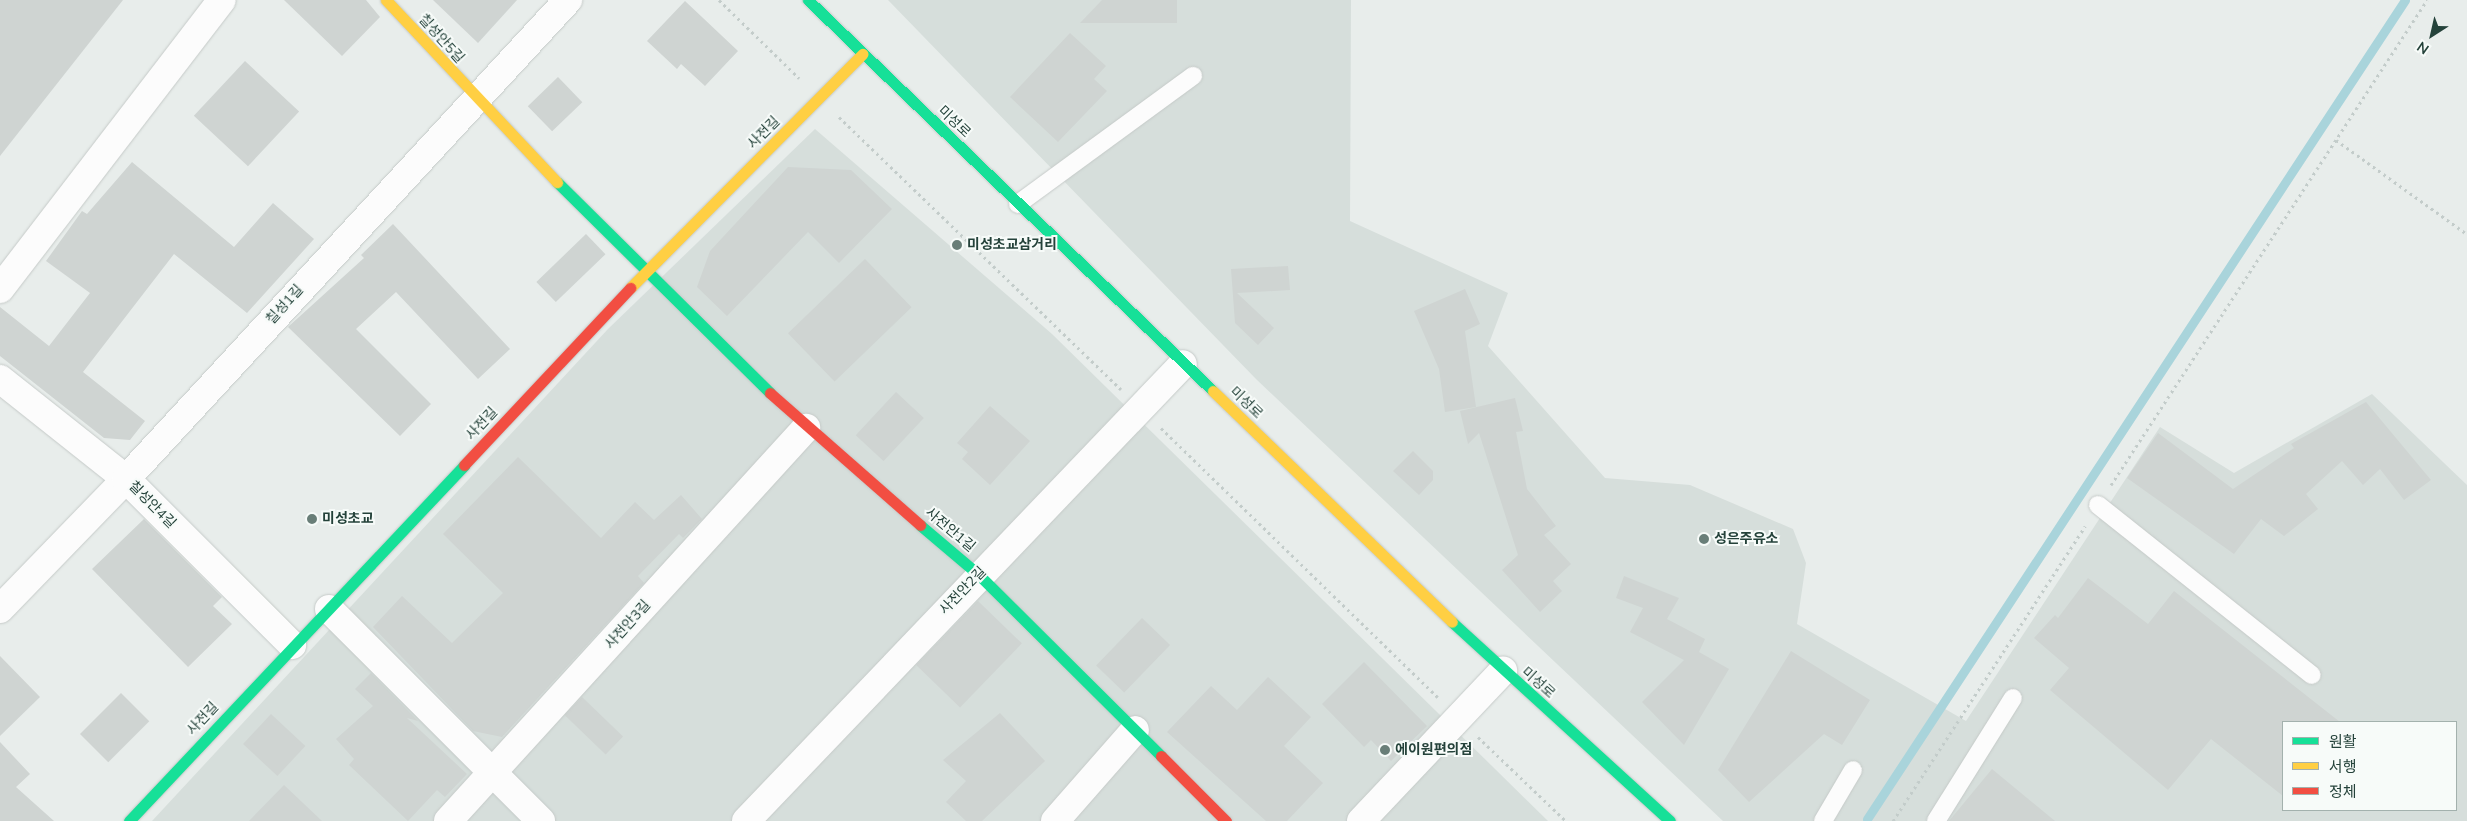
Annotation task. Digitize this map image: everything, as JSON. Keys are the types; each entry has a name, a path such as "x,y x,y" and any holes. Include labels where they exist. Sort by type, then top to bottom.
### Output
{"street":[{"path":"0,289 222,0"},
{"name":"칠성안5길","path":"386,0 474,98 646,271"},
{"name":"칠성1길","path":"0,609 126,479 474,98 568,0"},
{"name":"미성로","path":"808,0 1503,671 1670,821"},
{"name":"사전길","path":"129,821 292,645 329,609 646,271 862,54"},
{"name":"사전안1길","path":"646,271 806,428 979,574 1226,821"},
{"name":"사전안2길","path":"746,821 979,574 1183,364"},
{"name":"칠성안4길","path":"0,379 126,479 292,645"},
{"name":"사전안3길","path":"448,821 806,428"},
{"path":"329,609 541,821"},
{"path":"1361,821 1503,671"},
{"path":"1055,821 1135,730"}],"lane":[{"path":"1018,204 1193,76"},
{"path":"2098,504 2312,675"},
{"path":"1936,821 2013,698"},
{"path":"1823,821 1853,770"}],"path":[{"path":"1893,821 2427,0"},
{"path":"2336,140 2467,234"}],"shaded area":[{"path":"888,0 1351,0 1350,221 1508,293 1488,346 1605,478 1690,485 1793,529 1806,563 1797,624 1966,721 2160,427 2234,473 2372,394 2467,485 2467,821 1723,821 1256,379"},
{"path":"815,129 1052,334 1548,821 152,821 608,329"}],"building":[{"path":"0,0 123,0 0,156"},
{"path":"284,0 366,0 380,17 342,56"},
{"path":"433,0 517,0 478,43"},
{"path":"1102,0 1177,0 1177,23 1080,23"},
{"path":"685,1 738,51 705,86 681,64 677,69 647,41"},
{"path":"1070,33 1106,66 1094,79 1107,91 1058,142 1010,97"},
{"path":"245,61 299,111 248,166 194,116"},
{"path":"558,77 582,102 552,131 528,106"},
{"path":"132,162 234,247 273,203 314,239 247,313 174,254 83,372 145,421 130,440 104,438 0,356 0,307 49,346 90,293 46,261 82,211 87,214"},
{"path":"788,167 851,170 892,209 839,263 808,232 727,316 697,287 710,251"},
{"path":"393,224 510,349 478,379 396,292 356,329 431,404 400,436 288,327 364,258 361,255"},
{"path":"586,234 605,254 556,302 536,282"},
{"path":"865,259 912,307 835,382 788,333"},
{"path":"1288,266 1290,290 1237,293 1274,328 1258,345 1235,323 1231,269"},
{"path":"1465,289 1480,324 1465,331 1476,407 1445,412 1439,369 1414,311"},
{"path":"896,392 924,418 884,461 856,435"},
{"path":"1515,398 1523,431 1516,432 1527,489 1556,526 1544,535 1571,564 1553,581 1562,591 1540,612 1502,570 1518,555 1479,433 1468,444 1460,411"},
{"path":"2366,402 2431,480 2404,500 2380,469 2363,485 2342,461 2306,494 2318,509 2284,536 2261,519 2234,554 2127,478 2158,433 2233,489 2294,448 2291,444"},
{"path":"990,406 1030,441 990,485 962,459 968,452 957,443"},
{"path":"1413,451 1433,471 1433,480 1419,495 1393,471"},
{"path":"518,457 601,538 635,502 654,520 681,495 702,519 683,538 679,534 638,576 644,583 502,737 473,731 373,627 402,596 452,643 503,593 443,534"},
{"path":"144,519 222,597 213,606 232,624 188,667 92,569"},
{"path":"1624,576 1679,598 1667,619 1705,639 1699,652 1729,669 1684,745 1642,702 1684,660 1630,632 1643,608 1616,598"},
{"path":"2088,578 2148,624 2174,591 2339,721 2282,721 2282,795 2211,739 2168,790 2050,690 2069,668 2034,638 2055,615 2058,618"},
{"path":"978,601 1022,643 960,707 916,665"},
{"path":"1142,618 1170,645 1124,693 1096,665"},
{"path":"1791,651 1870,700 1842,745 1824,734 1749,802 1718,770"},
{"path":"0,656 40,697 0,736"},
{"path":"1364,662 1427,726 1391,761 1371,740 1364,747 1322,704"},
{"path":"371,673 418,721 407,718 467,774 445,797 437,790 408,821 349,765 354,759 336,739 373,706 355,689"},
{"path":"1268,677 1311,717 1284,746 1323,783 1287,821 1266,821 1167,732 1211,686 1237,710"},
{"path":"121,693 149,721 108,762 80,734"},
{"path":"582,697 623,737 606,755 565,715"},
{"path":"1000,713 1045,761 982,821 966,821 946,802 966,781 943,760"},
{"path":"271,714 305,746 277,776 243,744"},
{"path":"0,742 30,774 16,787 54,821 0,821"},
{"path":"1992,769 2055,821 1949,821"},
{"path":"284,785 322,821 249,821"}],"waterway":[{"path":"1867,819 2405,0"}],"traffic: fast":[{"path":"808,0 1213,391"},
{"path":"557,182 770,393"},
{"path":"129,821 464,465"},
{"path":"920,525 979,575 1161,756"},
{"path":"1452,622 1670,821"}],"traffic: slow":[{"path":"386,0 557,182"},
{"path":"630,288 862,54"},
{"path":"1213,391 1452,622"}],"traffic: jam":[{"path":"464,465 630,288"},
{"path":"770,393 920,525"},
{"path":"1161,756 1226,821"}],"place":[{"name":"미성초교삼거리","path":"957,245"},
{"name":"미성초교","path":"312,519"},
{"name":"성은주유소","path":"1704,539"},
{"name":"에이원편의점","path":"1385,750"}]}
